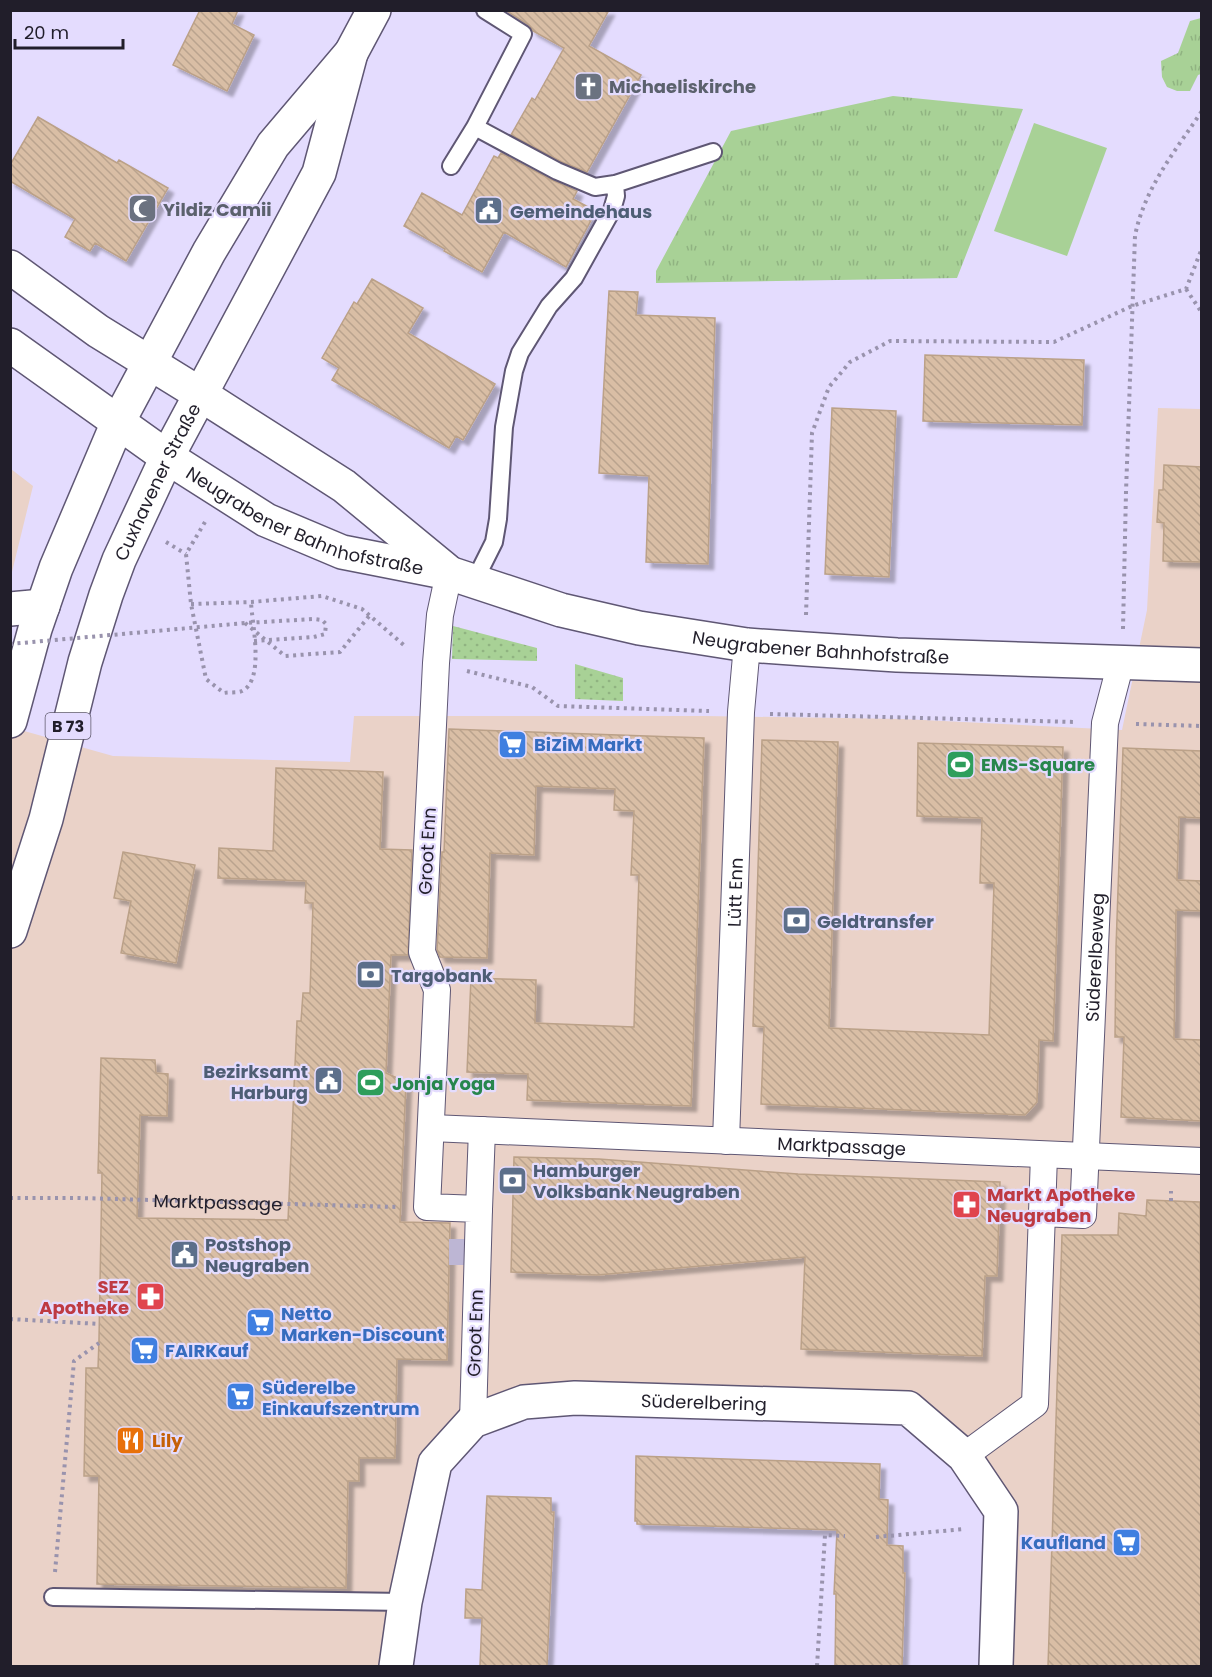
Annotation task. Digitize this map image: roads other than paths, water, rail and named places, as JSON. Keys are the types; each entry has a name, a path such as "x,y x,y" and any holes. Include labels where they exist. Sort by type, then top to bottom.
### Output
{"street":[{"name":"Cuxhavener Straße","path":"10,721 35,629 64,548 118,422 209,252 273,145 351,52 374,10"},
{"name":"Cuxhavener Straße","path":"10,931 46,819 82,673 106,595 135,524 167,456 319,173 351,52"},
{"name":"Neugrabener Bahnhofstraße","path":"10,267 98,331 344,486 461,577"},
{"name":"Neugrabener Bahnhofstraße","path":"10,345 167,456 266,520 342,552 461,577 561,610 628,626 747,645 1202,665"},
{"name":"Groot Enn","path":"461,577 440,615 436,663 422,952 437,990 427,1215 479,1209"},
{"path":"10,609 44,606"},
{"name":"Lütt Enn","path":"726,1141 741,712 747,645"},
{"name":"Süderelbeweg","path":"1042,1213 1083,1215 1105,723 1121,662"},
{"path":"431,1128 482,1130"},
{"name":"Groot Enn","path":"472,1421 482,1130"},
{"name":"Marktpassage","path":"482,1130 1202,1161"},
{"path":"964,1456 1035,1404 1044,1155"},
{"name":"Süderelbering","path":"396,1666 405,1602 435,1463 472,1421 524,1402 575,1398 908,1408 964,1456 1001,1511 996,1666"}],"lane":[{"path":"451,166 475,127 524,34 485,10"},
{"path":"475,127 595,187 615,184 713,152"},
{"path":"461,577 494,542 498,519 506,416 514,371 520,353 549,306 574,278 612,210 616,196 615,184"},
{"path":"53,1598 405,1602"}],"tunnel":[{"path":"449,1252 478,1252"}],"place":[{"name":"Michaeliskirche","path":"588,86"},
{"name":"Yildiz Camii","path":"142,209"},
{"name":"Gemeindehaus","path":"489,211"},
{"name":"BiZiM Markt","path":"513,744"},
{"name":"EMS-Square","path":"960,764"},
{"name":"Geldtransfer","path":"796,921"},
{"name":"Targobank","path":"370,975"},
{"name":"Bezirksamt Harburg","path":"329,1081"},
{"name":"Jonja Yoga","path":"371,1083"},
{"name":"Hamburger Volksbank Neugraben","path":"512,1180"},
{"name":"Markt Apotheke Neugraben","path":"966,1204"},
{"name":"Postshop Neugraben","path":"184,1254"},
{"name":"SEZ Apotheke","path":"150,1296"},
{"name":"Netto Marken-Discount","path":"260,1323"},
{"name":"FAIRKauf","path":"144,1350"},
{"name":"Süderelbe Einkaufszentrum","path":"241,1397"},
{"name":"Lily","path":"131,1440"},
{"name":"Kaufland","path":"1127,1542"}]}
